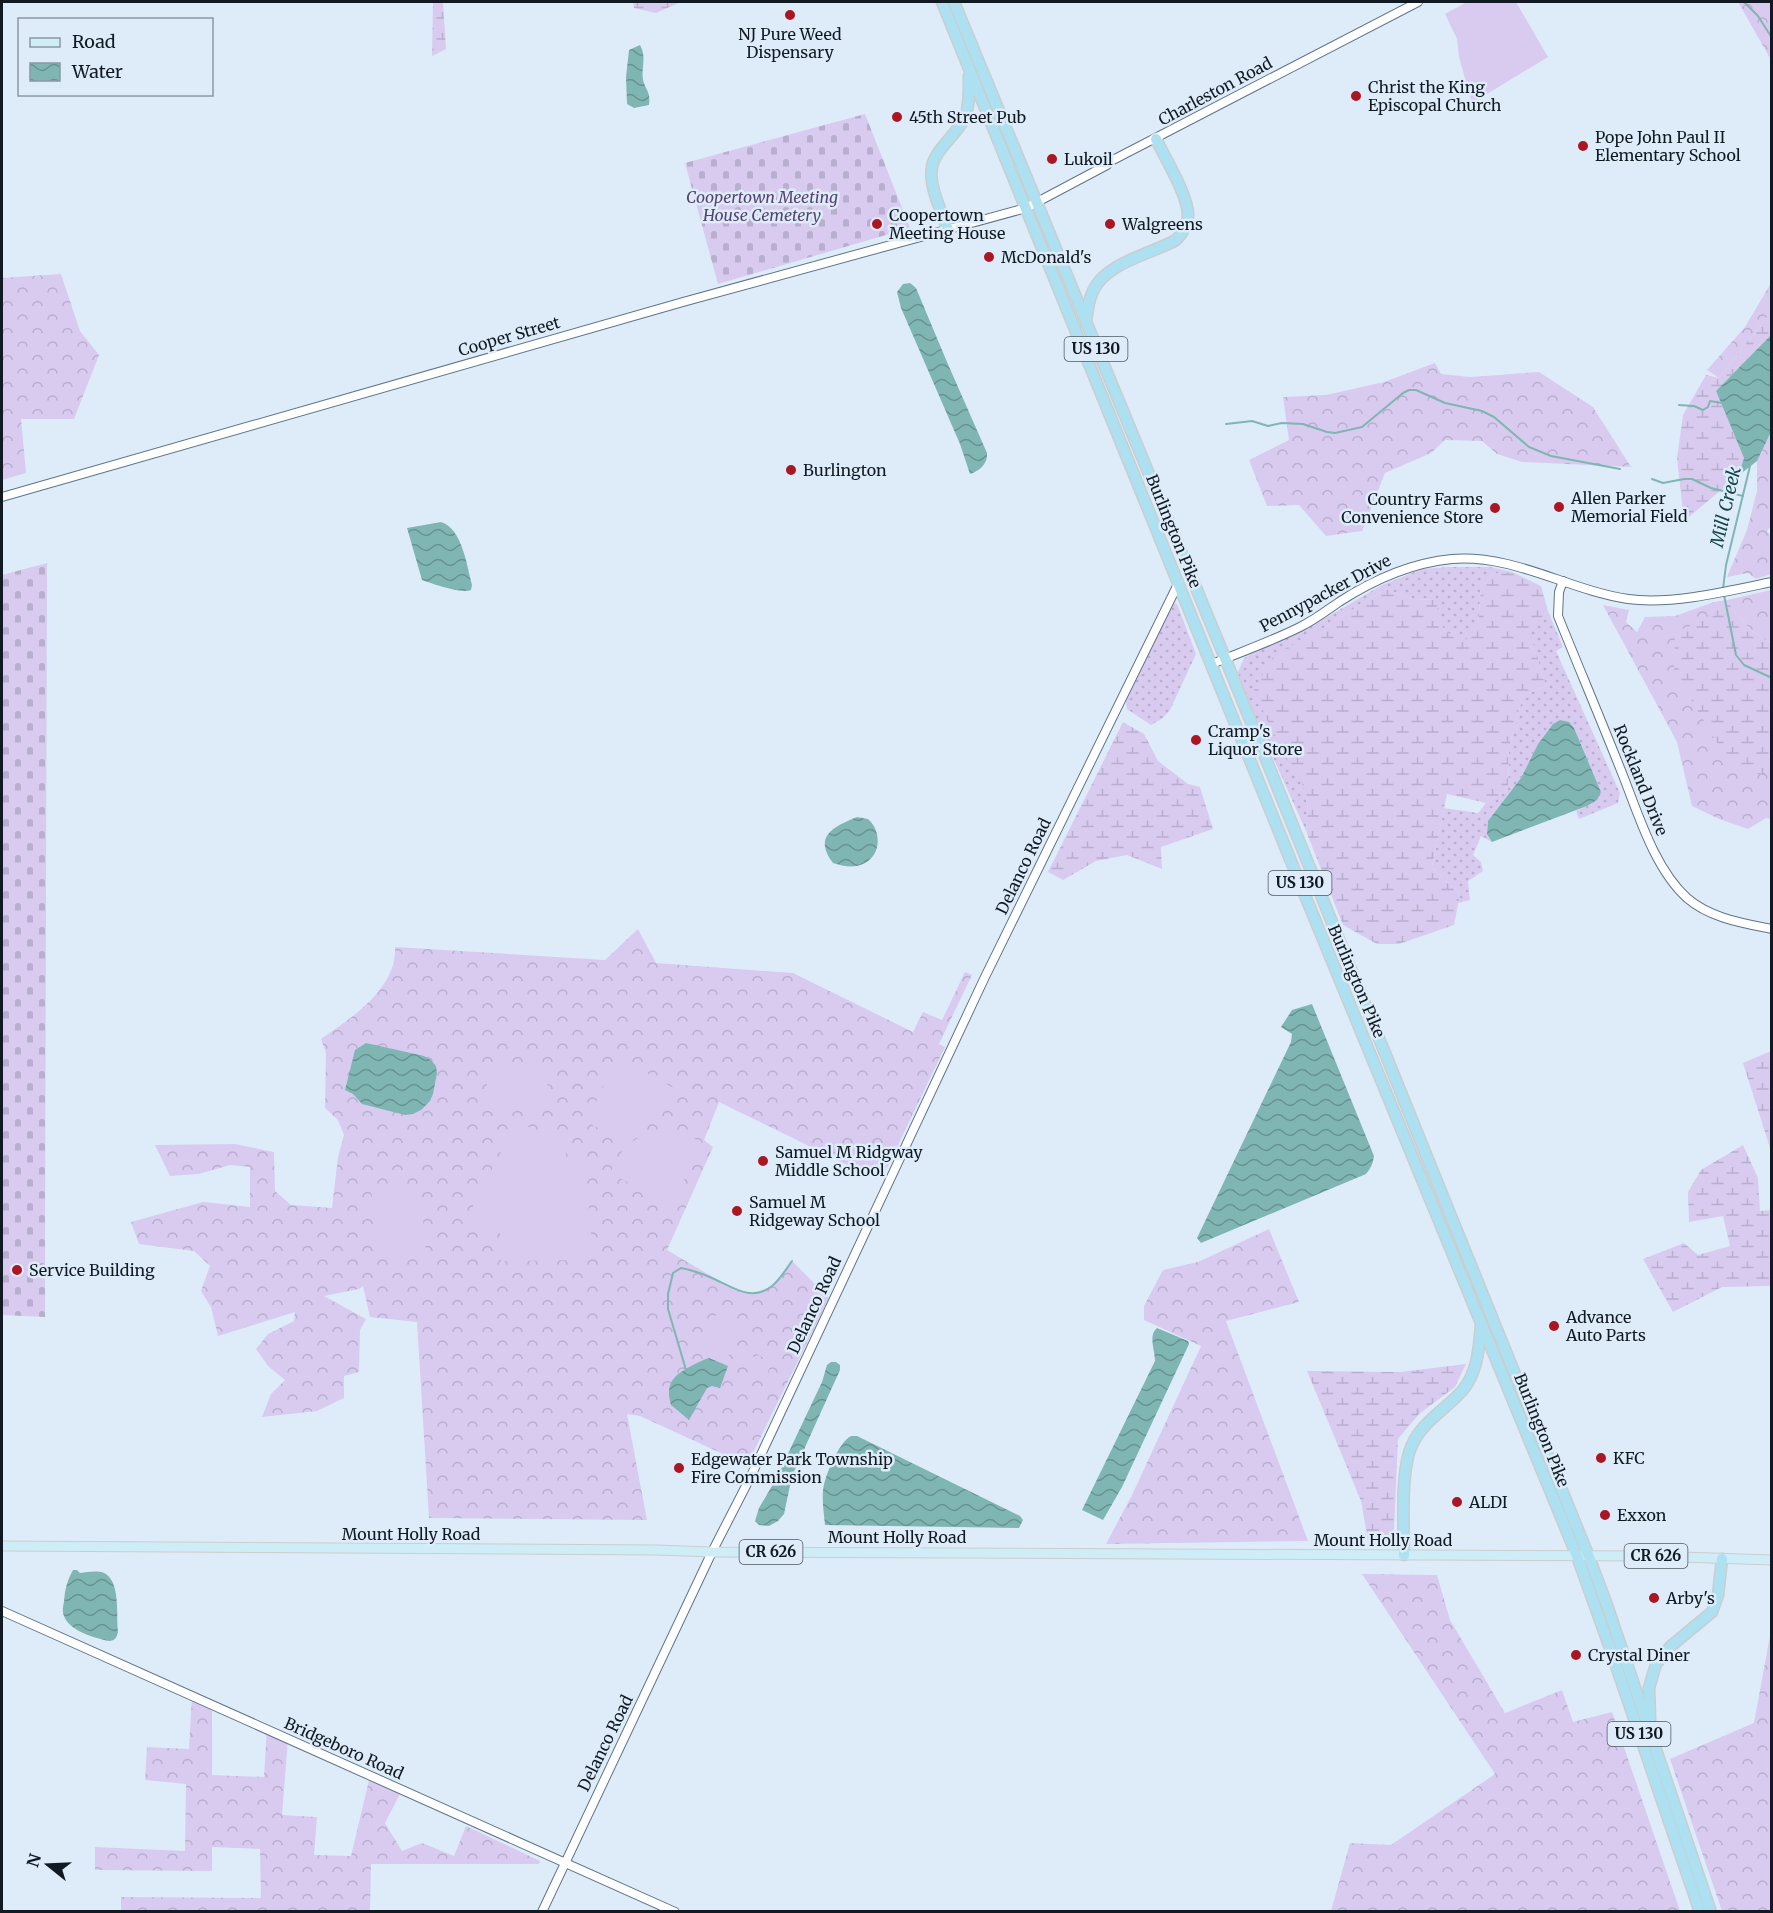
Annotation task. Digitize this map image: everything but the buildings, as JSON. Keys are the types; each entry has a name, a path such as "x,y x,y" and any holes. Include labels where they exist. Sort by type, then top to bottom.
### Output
{"highway":[{"name":"Burlington Pike","path":"942,2 969,69 1086,323 1225,658 1583,1557 1650,1732 1711,1911"},
{"name":"Burlington Pike","path":"954,2 1031,206 1297,876 1481,1322 1583,1557 1610,1648 1700,1911"},
{"path":"948,230 933,185 932,166 935,156 960,126 965,116 969,93 969,69"},
{"path":"1086,323 1089,301 1099,280 1119,266 1176,240 1183,233 1187,207 1156,139"},
{"path":"1404,1555 1406,1468 1412,1445 1430,1421 1464,1389 1471,1377 1476,1364 1481,1322"},
{"path":"1650,1732 1649,1688 1656,1664 1679,1638 1712,1611 1718,1595 1722,1559"}],"main road":[{"name":"Mount Holly Road","path":"2,1546 1583,1557"},
{"name":"CR 626","path":"1583,1557 1653,1556 1772,1560"}],"street":[{"name":"Charleston Road","path":"1031,206 1111,161 1416,2"},
{"name":"Cooper Street","path":"2,497 1031,206"},
{"name":"Pennypacker Drive","path":"1212,664 1299,627 1361,588 1386,576 1426,563 1454,559 1496,561 1610,595 1641,600 1671,599 1772,582"},
{"name":"Rockland Drive","path":"1563,581 1559,592 1558,616 1643,824 1664,869 1678,890 1698,906 1722,917 1772,928"},
{"name":"Delanco Road","path":"542,1911 712,1552 750,1478 984,979 1179,582"},
{"name":"Bridgeboro Road","path":"2,1611 675,1911"}],"green space":[{"path":"433,2 443,2 446,49 432,56"},
{"path":"633,2 681,2 656,13 634,8"},
{"path":"1467,2 1516,2 1548,57 1472,103 1459,57 1457,39 1445,14"},
{"path":"1738,2 1771,2 1771,60"},
{"name":"Coopertown Meeting House Cemetery","path":"865,114 910,228 718,284 685,163"},
{"path":"61,274 80,331 99,355 74,419 21,419 26,473 2,480 2,278"},
{"path":"1771,283 1771,312 1719,378 1707,370 1745,327"},
{"path":"1771,312 1771,335 1716,391 1744,458 1738,476 1684,521 1677,458 1683,415 1706,375 1719,378"},
{"path":"1435,363 1441,374 1470,377 1539,372 1593,407 1631,467 1522,462 1497,454 1482,441 1445,440 1431,453 1385,473 1362,531 1326,536 1299,505 1267,506 1249,460 1289,440 1283,397 1326,395 1384,382"},
{"path":"1771,432 1771,526 1767,531 1771,536 1771,574 1756,579 1748,573 1727,577 1747,530 1757,491 1757,461"},
{"path":"47,563 45,1317 2,1315 2,575"},
{"path":"1490,567 1512,572 1493,574 1481,587 1478,626 1465,642 1444,631 1434,599 1415,600 1385,589 1322,629 1304,787 1308,809 1306,831 1245,695 1238,672 1244,658 1322,620 1382,585 1422,569"},
{"path":"1512,572 1541,586 1548,611 1529,629 1546,686 1523,695 1509,748 1508,790 1486,803 1447,794 1432,867 1460,894 1454,925 1399,944 1377,944 1343,925 1306,831 1308,809 1304,787 1267,720 1254,689 1275,654 1322,629 1385,589 1415,600 1435,599 1444,631 1465,641 1478,625 1481,587 1493,574"},
{"path":"1771,590 1771,642 1759,636 1747,625 1727,600"},
{"path":"1727,600 1747,625 1759,636 1771,642 1771,769 1762,776 1725,756 1674,671 1675,632 1714,616 1714,602"},
{"path":"1714,602 1714,616 1761,776 1771,769 1771,819 1766,818 1748,829 1692,806 1677,742 1603,605 1629,610 1626,622 1637,632 1645,617 1675,616"},
{"path":"1173,603 1177,604 1196,654 1170,710 1163,718 1151,725 1127,709 1126,701"},
{"path":"1548,611 1563,647 1556,651 1620,793 1618,803 1579,819 1576,811 1587,806 1601,792 1574,728 1553,724 1538,744 1521,778 1488,821 1487,834 1492,842 1481,836 1473,855 1481,862 1483,871 1468,881 1470,900 1458,903 1460,894 1432,867 1444,808 1478,813 1486,803 1508,790 1509,748 1523,695 1546,686 1528,629"},
{"path":"1123,722 1144,734 1158,761 1188,784 1200,787 1213,829 1161,847 1162,869 1127,855 1096,861 1063,880 1048,872"},
{"path":"638,929 656,963 793,973 913,1032 923,1012 942,1020 965,972 972,975 939,1044 945,1047 888,1166 876,1179 719,1102 704,1140 713,1147 667,1250 735,1290 751,1294 761,1293 771,1287 792,1261 829,1298 747,1465 640,1416 627,1414 647,1520 429,1518 417,1322 370,1317 363,1286 359,1289 324,1296 366,1319 360,1330 359,1372 344,1376 344,1398 317,1411 262,1417 271,1394 285,1380 268,1366 256,1349 268,1334 294,1321 295,1312 218,1336 211,1307 201,1291 210,1266 194,1251 139,1244 131,1222 203,1202 250,1207 250,1167 230,1165 199,1174 170,1176 155,1145 235,1144 274,1152 275,1191 291,1205 332,1208 338,1157 344,1135 338,1120 325,1108 326,1053 321,1039 358,1012 380,989 394,962 395,947 605,960"},
{"path":"1771,1051 1771,1151 1743,1063"},
{"path":"616,1060 623,1060 677,1090 663,1111 650,1123 622,1132 603,1130 587,1121"},
{"path":"545,1063 550,1105 490,1112 485,1070"},
{"path":"517,1121 569,1148 564,1158 584,1156 593,1255 589,1260 501,1261 500,1233 468,1216"},
{"path":"669,1131 701,1141 675,1201 668,1203 610,1173 620,1154 632,1142 648,1134"},
{"path":"1743,1145 1758,1178 1760,1211 1771,1210 1771,1286 1722,1287 1673,1312 1643,1259 1684,1243 1698,1255 1730,1246 1723,1216 1689,1222 1688,1192 1701,1170"},
{"path":"420,1185 426,1253 378,1257 371,1189"},
{"path":"1269,1229 1299,1302 1226,1321 1308,1541 1106,1544 1132,1495 1201,1346 1144,1320 1144,1306 1163,1270 1198,1262"},
{"path":"718,1311 745,1325 726,1361 700,1348"},
{"path":"755,1340 777,1351 772,1362 750,1351"},
{"path":"748,1354 771,1365 766,1376 743,1364"},
{"path":"1466,1364 1455,1387 1419,1414 1398,1439 1394,1529 1386,1545 1368,1541 1361,1501 1307,1371 1400,1372"},
{"path":"1362,1574 1437,1575 1450,1620 1505,1713 1562,1690 1573,1722 1612,1712 1680,1911 1331,1911 1350,1843 1391,1845 1495,1774"},
{"path":"1771,1630 1771,1911 1722,1911 1670,1759 1754,1723"},
{"path":"192,1695 212,1703 212,1775 264,1777 267,1727 288,1738 282,1815 317,1817 314,1855 351,1856 370,1776 403,1788 385,1823 402,1851 422,1843 454,1856 466,1826 540,1861 539,1864 371,1864 370,1912 121,1911 121,1897 261,1898 260,1849 212,1847 212,1871 95,1870 95,1847 185,1851 186,1784 145,1780 147,1747 189,1749"}],"water":[{"path":"640,45 643,54 643,80 649,94 649,105 634,108 627,104 626,77 629,50"},
{"path":"910,283 916,288 987,453 983,466 970,474 960,444 901,308 897,292 903,284"},
{"path":"1771,335 1771,432 1757,461 1738,476 1744,458 1716,391"},
{"path":"441,522 454,532 459,540 468,568 471,590 454,590 422,580 407,528"},
{"path":"1560,720 1569,722 1574,728 1601,792 1597,800 1587,806 1492,842 1487,834 1488,821 1521,778 1538,744 1553,724"},
{"path":"857,817 868,819 875,829 878,842 874,854 871,859 857,866 833,863 827,854 825,839 834,829"},
{"path":"1312,1004 1374,1156 1372,1165 1366,1174 1201,1243 1197,1238 1291,1042 1292,1034 1281,1027 1292,1010"},
{"path":"366,1043 424,1056 436,1066 433,1094 421,1110 405,1115 362,1104 353,1094 345,1090 355,1050"},
{"path":"1157,1328 1188,1341 1189,1344 1122,1487 1103,1520 1082,1510 1155,1361 1152,1339"},
{"path":"709,1358 728,1366 720,1388 712,1386 707,1388 689,1420 671,1405 670,1386 679,1373"},
{"path":"831,1362 840,1365 840,1370 792,1476 784,1514 769,1526 759,1525 755,1521 759,1508 776,1479 822,1382 827,1365"},
{"path":"851,1436 857,1436 1020,1516 1023,1520 1019,1528 825,1525 823,1495 826,1477 837,1452"},
{"path":"73,1570 80,1573 102,1572 113,1583 117,1600 118,1632 113,1640 103,1640 77,1630 71,1626 63,1614 67,1585"}],"waterway":[{"path":"1744,2 1758,16 1772,38"},
{"path":"1226,424 1252,421 1268,426 1282,423 1303,424 1335,433 1362,427 1403,393 1416,390 1445,403 1482,411 1494,417 1529,447 1551,456 1620,469"},
{"path":"1679,405 1694,406 1703,410 1708,407 1710,401 1722,403"},
{"name":"Mill Creek","path":"1723,589 1726,565 1750,466"},
{"path":"1652,479 1663,483 1692,479 1711,488 1743,496"},
{"name":"Mill Creek","path":"1724,595 1736,655 1744,665 1772,678"},
{"path":"686,1370 668,1309 668,1294 673,1273 681,1268 708,1276 734,1289 756,1293 775,1284 792,1261"}],"place":[{"name":"NJ Pure Weed Dispensary","path":"790,15"},
{"name":"Christ the King Episcopal Church","path":"1356,96"},
{"name":"45th Street Pub","path":"897,117"},
{"name":"Pope John Paul II Elementary School","path":"1583,146"},
{"name":"Lukoil","path":"1052,159"},
{"name":"Coopertown Meeting House","path":"877,224"},
{"name":"Walgreens","path":"1110,224"},
{"name":"McDonald's","path":"989,257"},
{"name":"Burlington","path":"791,470"},
{"name":"Allen Parker Memorial Field","path":"1559,507"},
{"name":"Country Farms Convenience Store","path":"1495,508"},
{"name":"Cramp's Liquor Store","path":"1196,740"},
{"name":"Samuel M Ridgway Middle School","path":"763,1161"},
{"name":"Samuel M Ridgeway School","path":"737,1211"},
{"name":"Service Building","path":"17,1270"},
{"name":"Advance Auto Parts","path":"1554,1326"},
{"name":"KFC","path":"1601,1458"},
{"name":"Edgewater Park Township Fire Commission","path":"679,1468"},
{"name":"ALDI","path":"1457,1502"},
{"name":"Exxon","path":"1605,1515"},
{"name":"Arby's","path":"1654,1598"},
{"name":"Crystal Diner","path":"1576,1655"}]}
